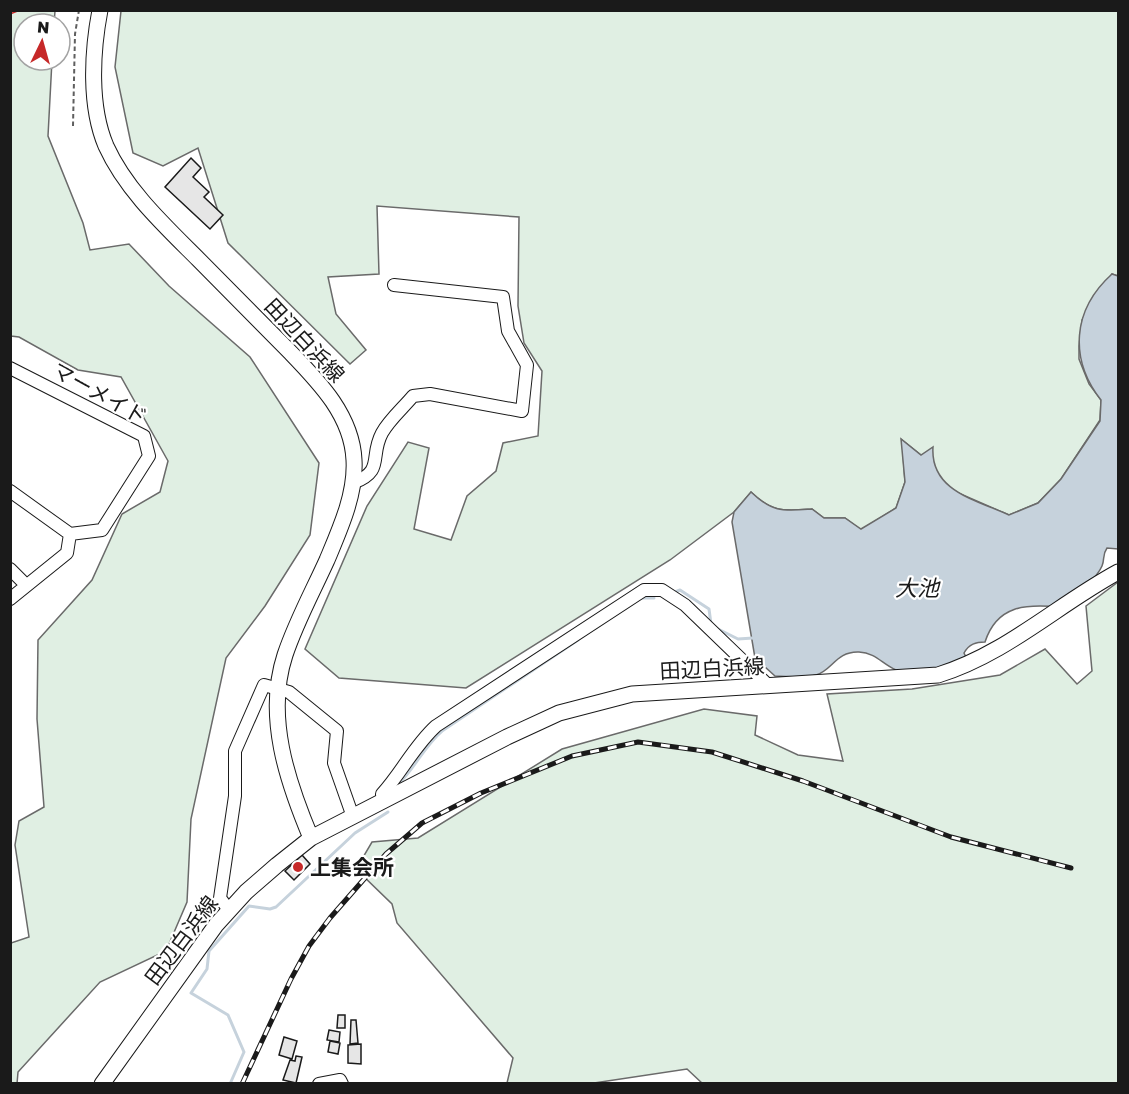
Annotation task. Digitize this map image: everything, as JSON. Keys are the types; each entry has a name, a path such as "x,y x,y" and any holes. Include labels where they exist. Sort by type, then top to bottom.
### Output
{"main road":[{"name":"田辺白浜線","path":"100,10 94,41 94,88 106,145 151,212 327,393 350,434 354,460 353,483 343,520 285,656 279,687 277,725 285,767 311,838"},
{"name":"田辺白浜線","path":"102,1083 193,955 229,910 311,838 354,818 507,737 559,713 632,694 912,679 938,675 968,666 1002,648 1119,572"}],"street":[{"path":"353,483 366,478 374,471 382,433 413,396 430,394 522,411 527,364 508,331 503,297 394,285"},
{"name":"マーメイド","path":"10,368 144,436 149,456 102,530 69,534"},
{"path":"10,491 69,534 67,553 10,599"},
{"path":"10,569 26,585"},
{"path":"383,802 382,794 397,777 419,742 436,726 644,590 662,590 685,605 769,686"},
{"path":"229,910 220,898 236,796 235,751 264,685 279,687 289,692 337,731 334,763 354,818"},
{"path":"320,1083 340,1080 342,1083"}],"path":[{"path":"73,126 75,34 79,10"}],"green space":[{"path":"11,10 55,11 12,12 12,72 51,72 48,136 83,223 90,250 129,244 169,286 250,357 319,463 310,535 265,606 226,658 191,819 187,902 166,951 100,982 18,1072 17,1084 10,1083 11,943 29,937 15,845 19,821 44,807 37,719 38,640 92,580 122,514 160,492 168,461 121,377 78,370 19,337 11,336"},
{"path":"121,11 1118,11 1118,276 1112,274 1082,320 1079,346 1079,359 1089,384 1101,400 1100,420 1061,479 1038,503 1009,515 956,492 940,480 932,459 921,455 902,440 905,482 896,508 861,530 845,518 824,518 812,509 786,510 772,507 751,492 734,512 670,560 466,688 339,678 305,649 367,506 408,442 429,448 414,529 451,540 467,496 496,471 503,443 538,436 542,371 524,343 518,306 519,217 377,206 379,274 328,277 336,314 366,350 350,364 228,243 198,148 163,166 133,153 115,67"},
{"path":"1118,582 1118,1083 703,1084 687,1069 594,1083 507,1083 513,1058 397,923 392,904 356,869 372,842 418,838 562,749 704,709 757,716 755,735 798,755 843,761 827,694 912,689 1000,675 1045,649 1077,684 1092,671 1086,606"}],"water":[{"name":"大池","path":"1112,274 1118,276 1118,549 1107,548 1102,566 1094,578 1059,607 1024,607 1005,614 997,620 985,642 968,647 964,653 968,661 932,671 913,673 896,670 870,654 859,652 845,655 816,675 775,676 755,658 732,522 734,512 751,492 772,507 786,510 812,509 824,518 845,518 861,529 896,508 905,482 901,439 921,455 933,447 934,462 939,474 947,484 970,498 1009,515 1038,503 1061,479 1100,421 1101,400 1084,368 1080,352 1080,335 1089,303"}],"building":[{"path":"191,158 201,168 193,177 209,192 204,197 223,215 210,229 165,187"},
{"name":"上集会所","path":"302,855 310,864 294,880 285,871"},
{"path":"338,1015 345,1015 345,1028 337,1028"},
{"path":"351,1020 356,1020 358,1043 350,1044"},
{"path":"329,1030 340,1032 339,1042 327,1040"},
{"path":"284,1037 297,1041 292,1059 279,1055"},
{"path":"330,1041 340,1043 338,1054 328,1052"},
{"path":"361,1044 361,1064 348,1063 348,1045"},
{"path":"296,1056 302,1057 296,1083 283,1080 290,1060 295,1061"}],"waterway":[{"path":"675,592 680,590 709,609 711,624"},
{"path":"641,598 654,598"},
{"path":"716,628 738,639 753,638"},
{"path":"395,787 442,731 578,640"},
{"path":"230,1084 244,1052 228,1015 191,993 207,969 209,951 249,906 270,909 276,907 355,833 388,812"}],"railway":[{"path":"242,1084 309,946 330,918 386,854 422,823 481,793 572,756 638,742 712,752 803,781 951,837 1071,868"}],"power":[{"path":"10,14 20,10"}],"place":[{"name":"上集会所","path":"298,867"}]}
